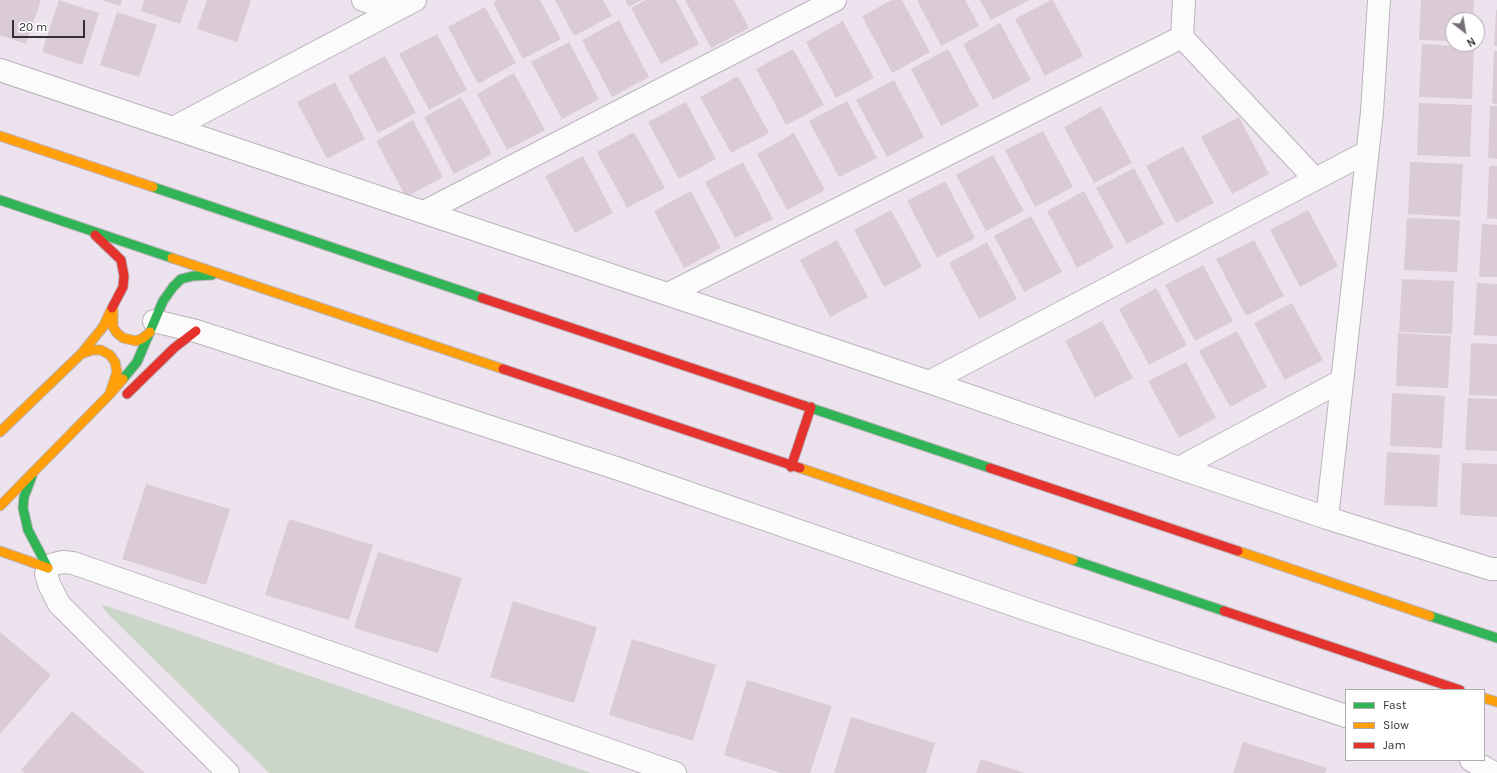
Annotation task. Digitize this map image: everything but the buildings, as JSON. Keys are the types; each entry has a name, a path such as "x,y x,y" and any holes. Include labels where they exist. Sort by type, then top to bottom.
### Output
{"street":[{"path":"363,0 394,11"},
{"path":"173,128 415,0"},
{"path":"424,212 798,8 835,0"},
{"path":"1184,0 1182,37 1315,179"},
{"path":"1327,518 1372,112 1379,0"},
{"path":"668,294 1182,37"},
{"path":"0,70 929,382 1327,518 1491,569 1497,569"},
{"path":"0,136 1497,638"},
{"path":"929,382 1367,152"},
{"path":"0,200 791,467 1457,689"},
{"path":"0,432 81,354 104,327 123,287 124,276 121,260 112,250 86,228"},
{"path":"0,506 110,394 137,362 163,301 173,287 181,279 193,276 204,274 222,276"},
{"path":"113,309 112,321 114,327 117,333 123,338 136,341 143,338 152,327"},
{"path":"152,327 196,331 627,472 1037,614 1345,716"},
{"path":"121,399 174,348 196,331"},
{"path":"81,354 92,350 101,350 110,355 117,372 110,394"},
{"path":"1179,468 1341,381"},
{"path":"791,467 811,407"},
{"path":"64,441 108,408"},
{"path":"35,470 24,497 23,508 28,530 48,568"},
{"path":"0,551 48,568"},
{"path":"228,773 59,604 48,584 46,574 48,568 54,564 73,562 675,773"},
{"path":"1485,698 1497,702"},
{"path":"1473,761 1494,773"}],"shaded area":[{"path":"101,605 591,773 269,773 109,615"}],"traffic: fast":[{"path":"153,187 482,298"},
{"path":"0,200 172,258"},
{"path":"123,379 137,362 163,301 173,287 181,279 193,276 212,275"},
{"path":"805,406 990,468"},
{"path":"32,476 24,497 23,508 28,530 48,568"},
{"path":"1073,560 1224,611"},
{"path":"1430,616 1497,638"}],"traffic: slow":[{"path":"0,136 153,187"},
{"path":"172,258 503,369"},
{"path":"0,432 81,354 103,327 112,308"},
{"path":"113,309 113,327 123,338 136,341 143,338 150,332"},
{"path":"81,354 92,350 101,350 110,355 115,362 117,372 110,393"},
{"path":"0,506 123,379"},
{"path":"800,468 1073,560"},
{"path":"0,551 48,568"},
{"path":"1238,551 1430,616"},
{"path":"1485,698 1497,702"}],"traffic: jam":[{"path":"95,235 121,260 124,276 123,287 112,308"},
{"path":"482,298 805,406"},
{"path":"127,394 174,348 196,331"},
{"path":"503,369 800,468"},
{"path":"791,467 811,407"},
{"path":"990,468 1238,551"},
{"path":"1224,611 1457,689"}]}
